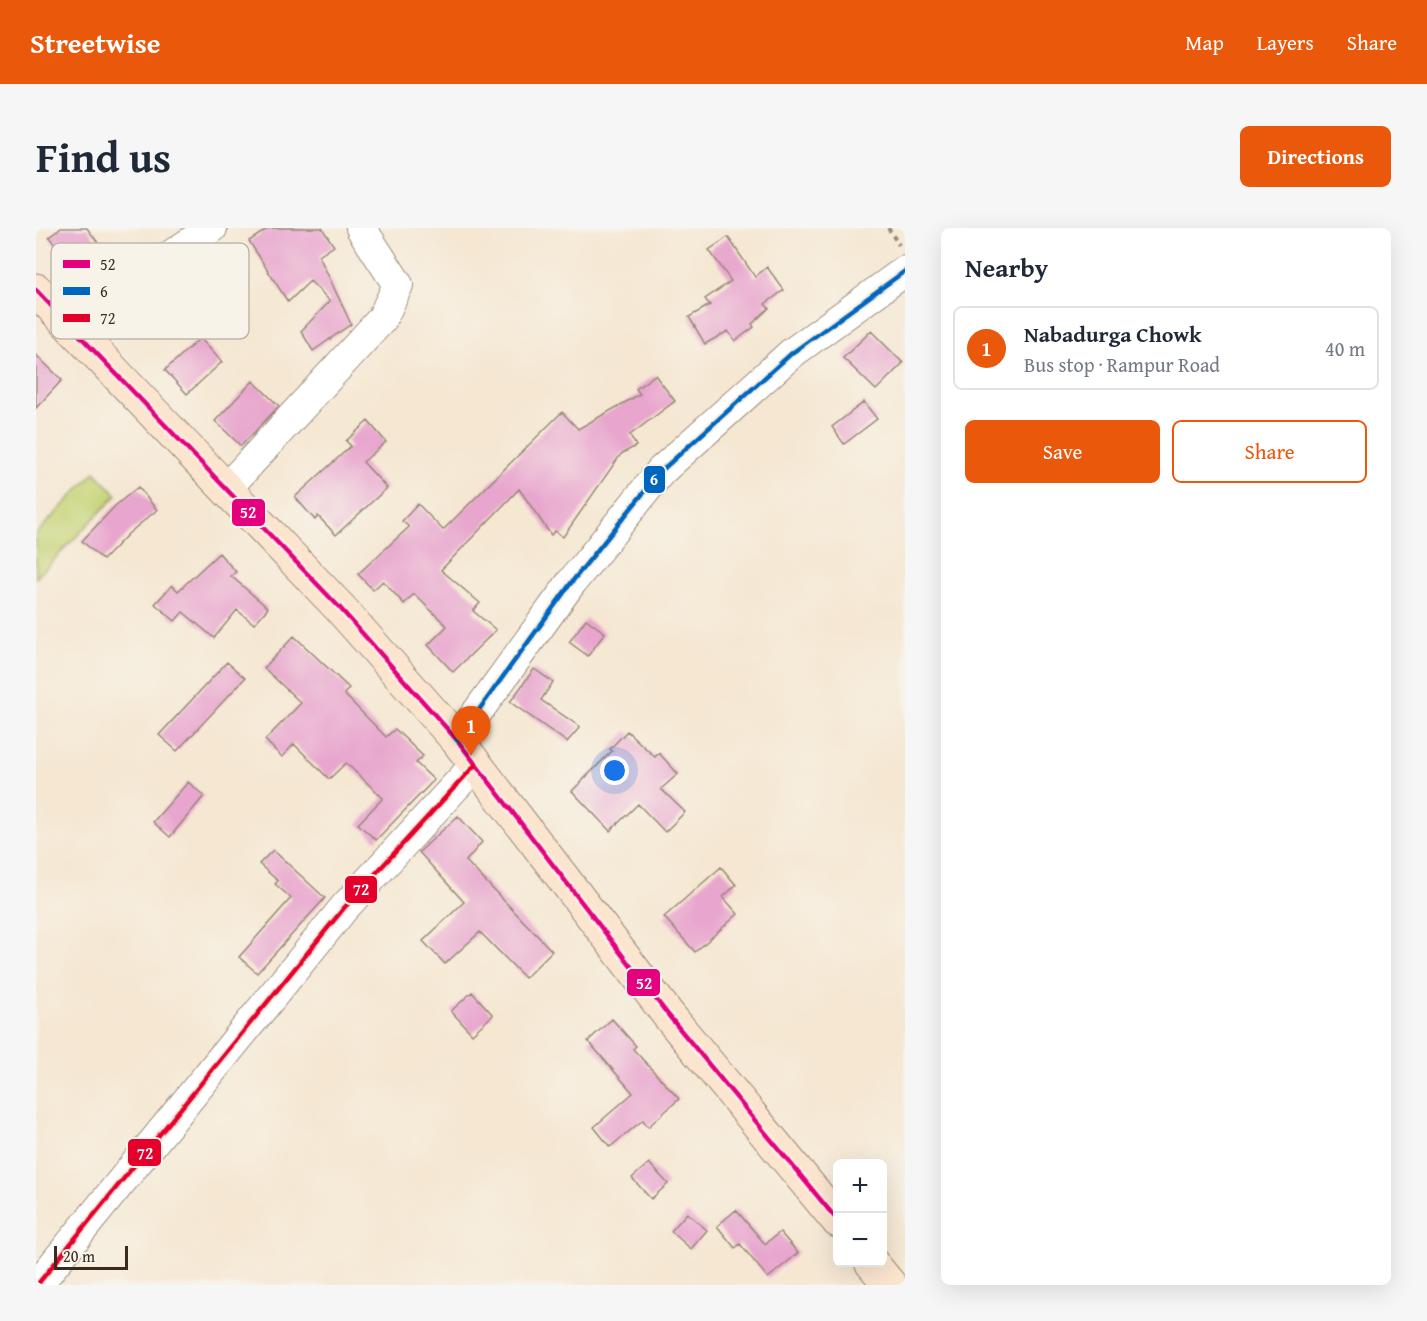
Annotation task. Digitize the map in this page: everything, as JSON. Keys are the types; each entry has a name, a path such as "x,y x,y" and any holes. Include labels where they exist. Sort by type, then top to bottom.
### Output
{"main road":[{"path":"36,290 51,306"},
{"path":"83,339 340,608 467,752 669,1016 833,1216"},
{"path":"874,1267 890,1285"}],"street":[{"path":"190,243 212,228"},
{"path":"226,489 382,319 398,285 361,228"},
{"path":"37,1285 344,908 467,752 571,584 662,471 792,353 905,271"}],"path":[{"path":"888,228 905,253"}],"green space":[{"path":"95,472 117,495 36,578 36,534"}],"building":[{"path":"61,228 87,228 98,243 54,243 49,237"},
{"path":"269,228 322,228 334,246 319,256 351,324 313,351 301,331 330,301 310,281 288,302 249,241"},
{"path":"728,237 755,277 767,267 784,290 765,304 769,308 752,324 754,327 735,341 728,331 705,344 689,317 710,305 705,299 731,281 709,250"},
{"path":"871,331 903,363 876,390 843,358"},
{"path":"199,339 222,362 187,394 165,370"},
{"path":"36,355 62,380 36,408"},
{"path":"655,375 675,401 630,435 636,446 621,454 563,537 555,531 551,535 519,489 441,570 480,603 473,611 496,630 453,672 428,645 447,626 414,594 404,604 383,581 373,590 358,574 409,527 402,521 418,504 443,530 562,412 578,429 640,394 636,389"},
{"path":"253,381 279,406 241,446 215,421"},
{"path":"864,402 877,419 844,444 832,427"},
{"path":"368,421 386,442 363,462 387,488 336,535 318,516 315,520 295,497 351,446 346,441"},
{"path":"138,487 157,510 129,533 103,560 82,541 115,506"},
{"path":"219,553 236,572 231,576 268,608 254,624 237,610 214,638 183,612 175,621 155,604 172,585 178,591"},
{"path":"586,619 605,633 588,656 569,642"},
{"path":"294,636 349,688 344,694 386,737 395,729 423,756 416,763 434,780 376,840 358,824 383,798 346,763 329,779 294,744 282,757 265,740 301,703 264,668"},
{"path":"227,662 245,678 177,751 159,735"},
{"path":"534,669 553,682 541,700 580,727 567,742 510,702"},
{"path":"627,731 655,757 659,753 678,774 661,789 685,812 665,832 638,804 610,831 572,791 612,751 610,749"},
{"path":"188,782 204,796 170,837 153,822"},
{"path":"458,816 482,842 466,861 552,951 525,978 480,932 445,964 423,941 464,902 419,852"},
{"path":"273,850 325,898 257,973 239,957 291,898 275,884 278,881 259,864"},
{"path":"721,867 736,885 723,897 738,914 695,952 664,917"},
{"path":"472,992 493,1015 472,1034 451,1011"},
{"path":"612,1019 636,1046 633,1049 679,1099 648,1127 643,1120 610,1147 594,1127 633,1093 588,1041"},
{"path":"649,1163 668,1184 651,1199 632,1178"},
{"path":"736,1210 765,1244 780,1232 798,1253 768,1278 740,1244 735,1248 717,1226"},
{"path":"687,1213 707,1230 691,1249 671,1231"}],"transit line":[{"name":"6","path":"457,740 571,583 661,471 792,353 905,271"},
{"name":"52","path":"36,290 51,306"},
{"name":"52","path":"83,339 340,608 457,740 669,1016 833,1215"},
{"name":"72","path":"37,1285 344,908 476,764"}],"place":[{"name":"Nabadurga Chowk","path":"471,756"}]}
